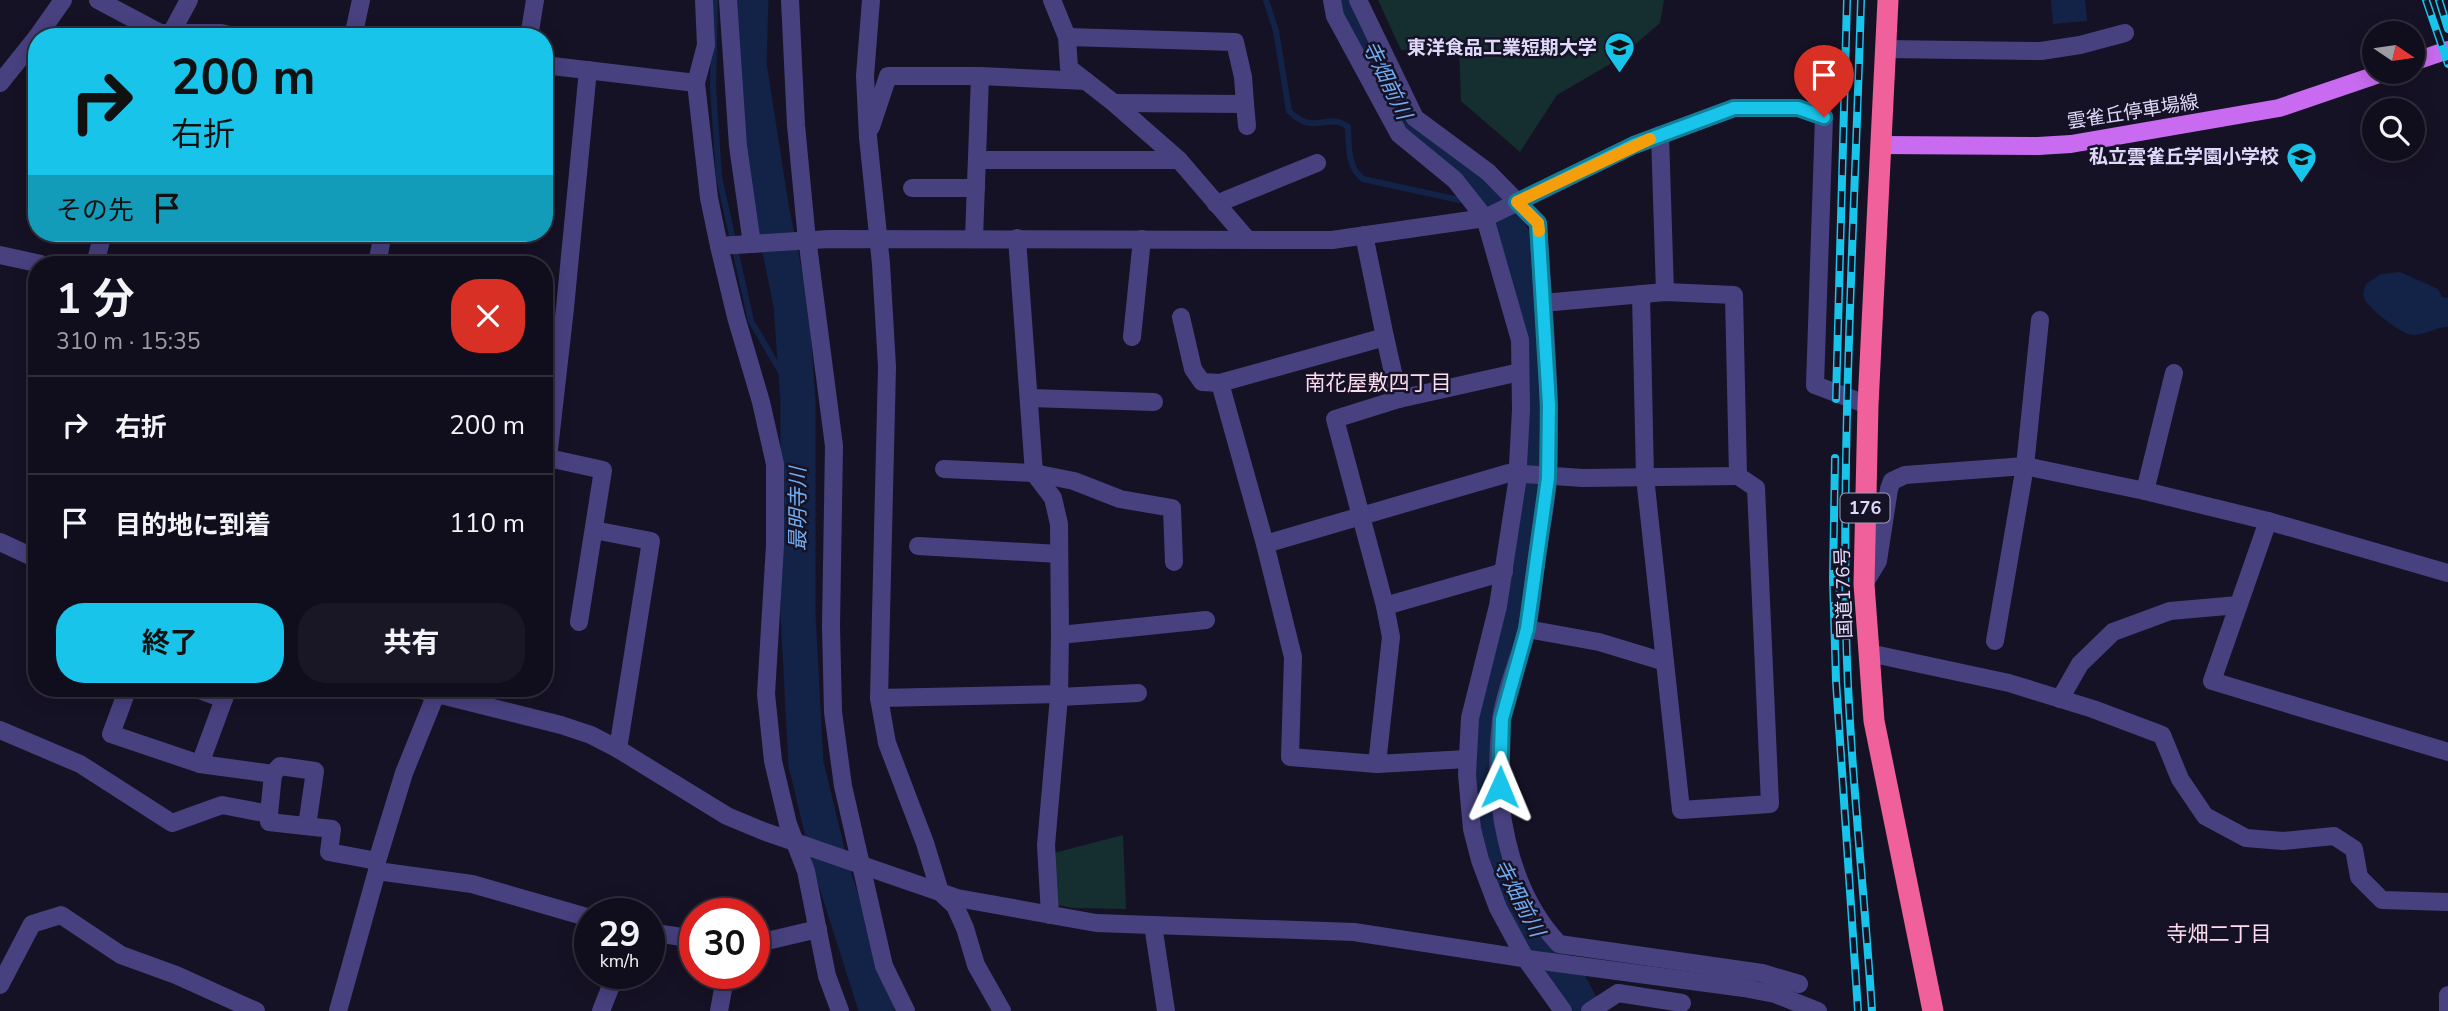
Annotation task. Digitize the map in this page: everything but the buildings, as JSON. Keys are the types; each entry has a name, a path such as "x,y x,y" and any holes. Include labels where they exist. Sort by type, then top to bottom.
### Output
{"highway":[{"name":"国道176号","path":"1888,0 1868,405 1864,584 1874,721 1933,1011"}],"main road":[{"path":"2426,58 2448,50"},
{"name":"雲雀丘停車場線","path":"1881,145 2071,144 2279,108 2362,80"}],"street":[{"path":"43,28 63,0"},
{"path":"98,0 151,28"},
{"path":"174,28 188,0"},
{"path":"355,28 361,0"},
{"path":"531,28 536,0"},
{"path":"704,0 706,45 696,83 709,198 739,245"},
{"path":"728,0 738,146 739,245 736,317 761,402 775,464 775,545 766,694 773,761 788,824 799,843 827,976 840,1011"},
{"path":"790,0 802,241 834,446 831,626 833,712 855,863 884,965 906,1011"},
{"path":"871,0 865,76 887,367 879,698 887,743 929,853 940,892 955,906 976,965 1002,1011"},
{"path":"1052,0 1067,37 1069,68 1179,160 1247,239"},
{"path":"1332,0 1335,16 1399,134 1454,180 1500,210 1538,223 1549,405 1547,475 1527,629 1502,719 1500,787 1506,843 1521,883 1549,934 1559,944 1762,973 1799,984"},
{"path":"1358,0 1415,118 1488,172 1500,210 1520,340 1519,474 1504,572 1470,718 1467,759 1472,829 1498,908 1563,1011"},
{"path":"1885,49 2041,51 2080,45 2125,33"},
{"path":"1067,37 1235,42 1243,77 1247,125"},
{"path":"0,83 28,48"},
{"path":"553,66 696,83"},
{"path":"553,404 567,295 588,70"},
{"path":"868,137 888,76 1086,80"},
{"path":"974,238 980,76"},
{"path":"1114,103 1245,104"},
{"path":"739,245 802,241 974,238 1332,240 1500,210 1634,145 1734,108 1798,108 1824,117 1815,385 1868,405"},
{"path":"1660,135 1665,292"},
{"path":"976,160 1179,160"},
{"path":"1216,204 1317,163"},
{"path":"912,188 975,188"},
{"path":"1364,235 1399,399"},
{"path":"1017,238 1034,473 1053,498 1059,524 1059,696 1046,845 1050,915"},
{"path":"1132,337 1142,239"},
{"path":"0,255 28,261"},
{"path":"1543,303 1665,292 1734,295 1738,476"},
{"path":"1265,544 1509,473 1645,477 1738,476 1756,488 1770,804 1681,810 1645,477 1641,294"},
{"path":"1181,317 1193,369 1202,382 1220,383 1385,337"},
{"path":"1995,640 2025,466 2040,320"},
{"path":"1377,764 1391,637 1335,419 1399,399 1520,372"},
{"path":"2145,491 2174,373"},
{"path":"1220,383 1293,657 1290,757 1377,764 1467,759"},
{"path":"1030,398 1154,402"},
{"path":"553,459 603,470 579,621"},
{"path":"1864,584 1878,561 1892,481 1905,475 2025,466 2145,491 2268,521 2448,573"},
{"path":"944,469 1034,473 1074,481 1120,499 1172,508 1174,562"},
{"path":"2268,521 2212,681 2448,752"},
{"path":"594,530 651,541 618,749"},
{"path":"0,542 28,555"},
{"path":"918,546 1059,554"},
{"path":"1385,606 1504,572"},
{"path":"2060,699 2080,664 2113,632 2170,611 2238,605"},
{"path":"1060,635 1186,613 1206,620"},
{"path":"1527,629 1599,642 1665,662"},
{"path":"1869,653 2009,683 2162,735 2180,779 2206,816 2246,838 2283,841 2334,836 2354,849 2359,877 2382,900 2448,902"},
{"path":"879,698 907,695 1059,696 1138,693"},
{"path":"125,697 111,734 200,764 273,774"},
{"path":"200,764 225,697"},
{"path":"338,1011 404,774 435,697"},
{"path":"472,697 591,735 727,816 957,898 1096,923 1354,932 1744,988 1775,994 1818,1011"},
{"path":"0,730 80,764 172,823 222,805 269,814"},
{"path":"307,826 315,771 280,766 273,774 269,822 332,829 329,852 377,866 472,884 574,913"},
{"path":"0,985 32,924 61,915 121,955 176,975 256,1011"},
{"path":"1153,925 1166,1011"},
{"path":"770,940 818,929"},
{"path":"601,1011 609,989"},
{"path":"719,1011 723,989"},
{"path":"1595,1010 1618,993 1682,1003"},
{"path":"2448,995 2448,1011"}],"green space":[{"path":"1378,0 1664,0 1660,23 1617,60 1557,95 1520,152 1461,101 1459,49 1401,50"},
{"path":"1123,835 1126,909 1072,908 1058,905 1054,853"}],"water":[{"path":"2051,0 2085,0 2087,21 2053,24"},
{"path":"2400,272 2438,289 2442,297 2448,298 2448,327 2410,334 2388,322 2368,304 2364,296 2366,284 2381,274"}],"waterway":[{"path":"715,0 713,87 719,177 751,321 798,401"},
{"name":"最明寺川","path":"751,0 749,64 771,206 791,305 798,401 798,614 806,764 831,867 877,1011"},
{"path":"1266,0 1276,31 1289,111 1306,122 1333,121 1348,127 1351,162 1363,179 1459,200"},
{"name":"寺畑前川","path":"1349,0 1349,6 1379,72 1410,127 1456,159 1493,199 1516,244 1531,330 1534,486 1482,760 1481,790 1486,830 1496,858 1530,925 1560,973 1567,979 1584,1011"}],"railway":[{"path":"1836,399 1847,0"},
{"path":"1861,0 1847,394 1845,551 1853,773 1872,1011"},
{"path":"2426,0 2448,64"},
{"path":"2439,0 2448,29"},
{"path":"1835,458 1833,579 1836,681 1858,1011"}],"slow traffic":[{"path":"1539,231 1538,223 1517,202 1650,139"}],"place":[{"name":"東洋食品工業短期大学","path":"1620,75"},
{"name":"私立雲雀丘学園小学校","path":"2302,184"}],"district":[{"name":"南花屋敷四丁目","path":"1378,383"},
{"name":"寺畑二丁目","path":"2219,934"}],"route":[{"path":"1500,787 1502,719 1527,629 1548,478 1549,405 1538,223 1517,202 1634,145 1734,108 1798,108 1824,117"}]}
